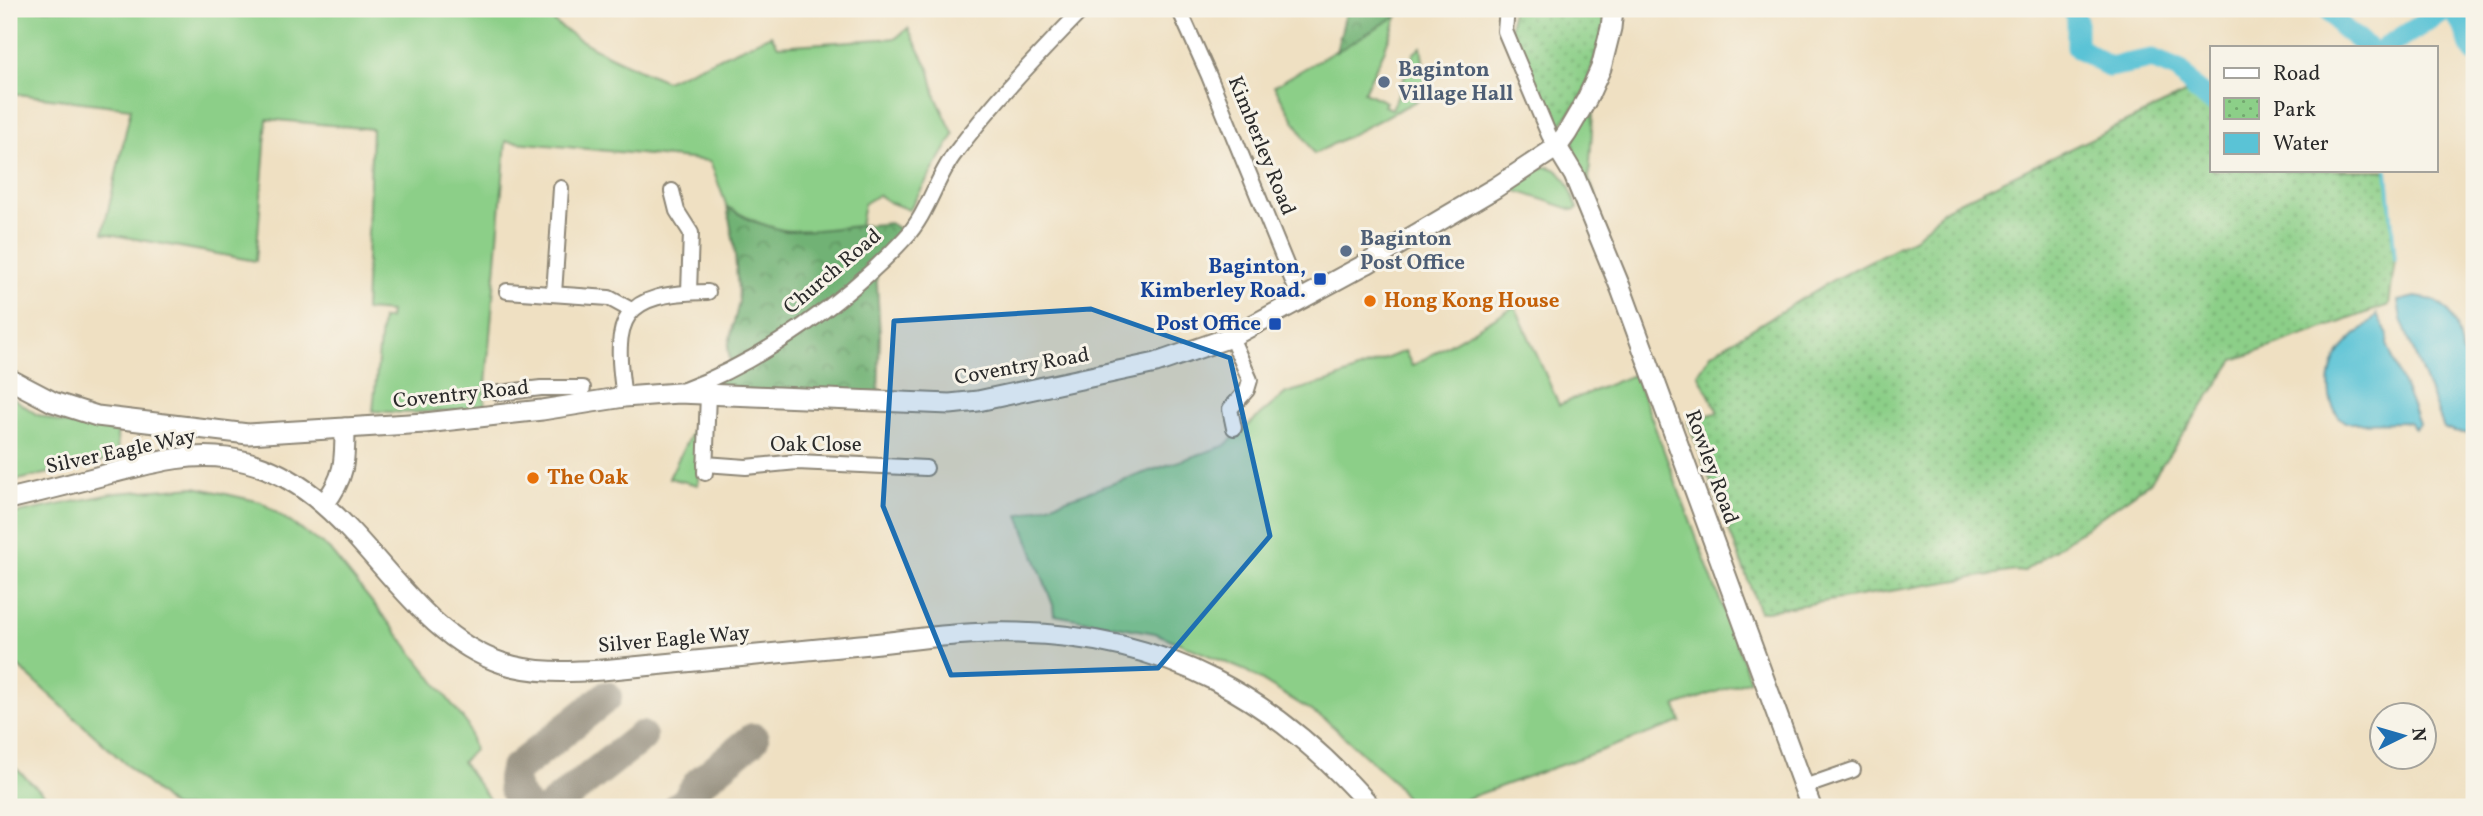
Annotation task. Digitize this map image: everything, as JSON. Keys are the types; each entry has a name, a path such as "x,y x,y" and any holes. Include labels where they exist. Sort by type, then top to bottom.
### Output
{"street":[{"name":"Kimberley Road","path":"1179,9 1213,84 1301,301"},
{"path":"1507,9 1505,31 1549,135 1557,147"},
{"name":"Coventry Road","path":"9,379 53,402 97,416 248,434 425,423 530,412 624,397 678,393 950,404 978,401 1156,363 1231,337 1301,301 1495,188 1557,147 1587,99 1601,68 1613,9"},
{"name":"Church Road","path":"678,393 721,375 775,345 876,267 908,236 944,169 969,135 1080,10"},
{"name":"Rowley Road","path":"1557,147 1574,175 1621,289 1811,807"},
{"path":"554,294 561,188"},
{"path":"672,191 677,211 691,233 689,292"},
{"path":"507,291 609,298 631,310"},
{"path":"624,397 621,337 624,321 631,310 648,300 689,292 708,292"},
{"path":"1231,337 1250,380 1247,390 1230,409 1234,428"},
{"path":"499,393 541,388 583,388"},
{"path":"530,391 530,412"},
{"name":"Oak Close","path":"708,394 705,469 797,462 926,468"},
{"path":"324,504 340,483 344,470 345,428"},
{"name":"Silver Eagle Way","path":"9,499 186,457 242,460 278,472 324,504 440,625 476,652 510,666 543,672 574,672 988,633 1059,635 1091,639 1163,658 1228,686 1276,717 1312,745 1371,807"},
{"path":"1804,787 1853,770"}],"highlighted area":[{"path":"1091,309 1230,358 1270,536 1158,668 951,675 883,506 894,321"}],"green space":[{"path":"9,9 560,9 562,16 554,22 580,40 666,81 771,35 778,46 896,38 908,28 930,71 936,97 954,135 909,210 878,195 864,204 860,226 802,232 768,226 727,207 710,161 506,141 484,409 406,413 373,411 382,319 389,319 390,312 365,310 372,129 267,119 256,261 103,233 131,108 9,93"},
{"path":"1347,9 1408,9 1336,52"},
{"path":"1512,9 1607,9 1584,93 1557,130 1554,130 1510,31"},
{"path":"1398,15 1364,92 1386,102 1384,106 1392,109 1414,53 1421,47 1428,95 1314,154 1274,86"},
{"path":"2195,89 2210,100 2210,172 2387,172 2395,259 2389,305 2234,360 2150,482 2023,572 2015,571 1760,612 1688,422 1718,412 1698,374 1711,354 1831,281 1915,238 1946,208"},
{"path":"1594,97 1589,179 1597,200 1592,201 1574,155 1573,140"},
{"path":"1544,167 1562,175 1578,208 1573,210 1499,185"},
{"path":"727,207 750,220 784,231 890,223 903,231 876,267 880,335 878,402 678,393 731,370 728,347 739,302 734,244"},
{"path":"1515,306 1559,405 1635,374 1750,680 1676,706 1681,722 1443,807 1413,807 1393,781 1326,720 1246,671 1155,633 1054,615 1053,605 1019,515 1224,446 1286,393 1330,381 1405,351 1412,366"},
{"path":"9,395 36,414 59,422 117,432 118,458 9,482"},
{"path":"693,429 700,434 698,485 669,478"},
{"path":"195,487 261,502 329,549 467,724 474,750 462,762 495,807 173,807 9,658 9,515 116,493"},
{"path":"9,762 58,807 9,807"}],"water":[{"path":"2415,297 2434,300 2447,310 2456,326 2462,353 2474,367 2474,431 2459,433 2444,428 2401,319 2398,301"},
{"path":"2377,314 2388,335 2387,344 2419,424 2415,428 2409,422 2348,423 2340,418 2331,401 2329,381 2338,354"}],"waterway":[{"path":"2072,9 2077,20 2077,47 2109,67 2152,59 2179,70 2195,89 2210,100"},
{"path":"2328,9 2343,28 2366,46"},
{"path":"2388,46 2445,10 2452,9 2464,27 2474,52"},
{"path":"2387,172 2395,259"}],"taxiway":[{"path":"526,807 513,785 516,769 606,697"},
{"path":"552,807 641,737"},
{"path":"679,807 687,801 699,783 753,739"}],"place":[{"name":"Baginton Village Hall","path":"1384,82"},
{"name":"Baginton Post Office","path":"1346,251"},
{"name":"Baginton, Kimberley Road.","path":"1320,279"},
{"name":"Hong Kong House","path":"1370,301"},
{"name":"Post Office","path":"1275,324"},
{"name":"The Oak","path":"533,478"}]}
